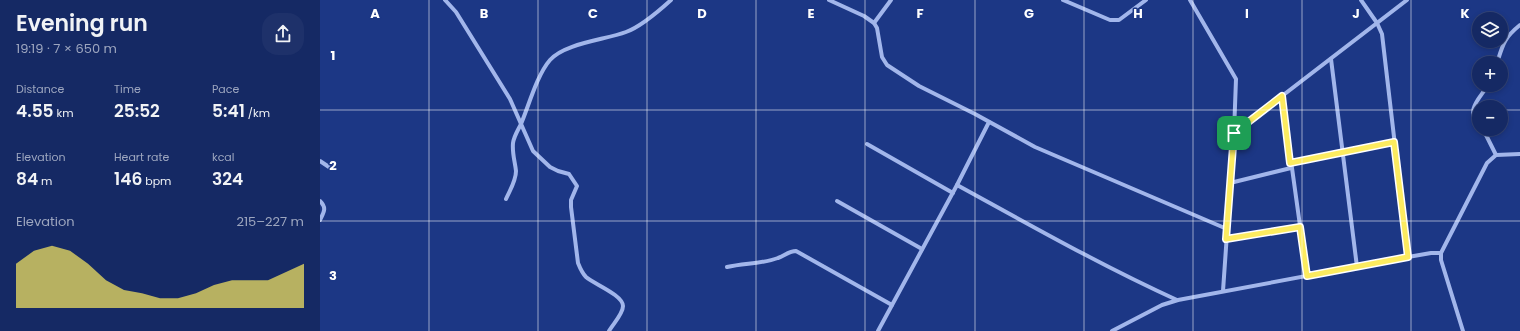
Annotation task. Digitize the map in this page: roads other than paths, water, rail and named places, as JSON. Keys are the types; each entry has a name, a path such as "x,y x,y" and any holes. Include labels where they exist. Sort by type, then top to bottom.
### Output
{"street":[{"path":"445,0 456,12 506,93 533,151 550,167 558,172 569,174 577,186 571,200 571,206 580,270 586,277 616,296 621,301 623,306 609,331"},
{"path":"506,199 514,182 516,172 513,144 539,80 549,61 556,55 596,39 626,32 642,23 671,0"},
{"path":"829,0 864,16 874,23 877,28 882,57 887,64 920,86 1042,150 1227,230"},
{"path":"874,23 891,0"},
{"path":"1064,0 1115,21 1119,20 1146,0"},
{"path":"1190,0 1236,80 1234,133 1223,291"},
{"path":"1361,0 1377,23 1382,34 1408,257"},
{"path":"1234,133 1407,0"},
{"path":"1499,56 1509,34 1520,25"},
{"path":"1331,59 1357,267"},
{"path":"1282,96 1307,276"},
{"path":"878,331 958,185 989,122"},
{"path":"1487,136 1496,155"},
{"path":"1230,183 1291,165 1343,152 1394,142"},
{"path":"867,144 953,193"},
{"path":"1463,331 1441,260 1442,253 1487,162 1496,155 1519,152"},
{"path":"320,161 330,167"},
{"path":"958,185 1057,240 1178,300"},
{"path":"320,201 324,206 325,212 320,220"},
{"path":"837,201 922,249"},
{"path":"1226,239 1300,227"},
{"path":"728,267 767,262 796,251 892,305"},
{"path":"1112,331 1156,308 1178,300 1408,257 1431,253 1442,253"}]}
